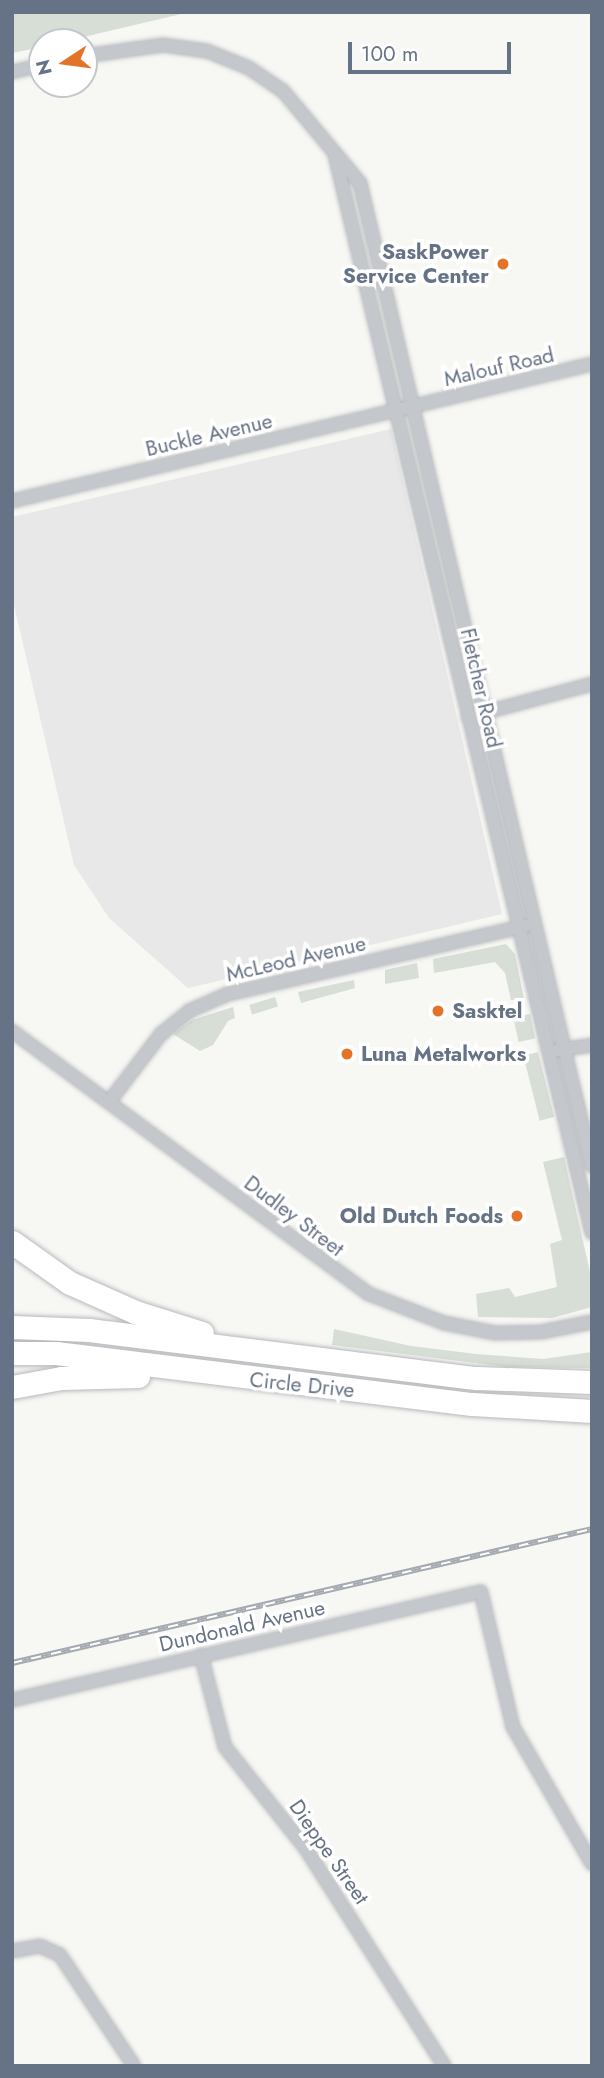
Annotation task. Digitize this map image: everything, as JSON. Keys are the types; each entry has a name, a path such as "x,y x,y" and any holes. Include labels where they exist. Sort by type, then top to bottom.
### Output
{"highway":[{"path":"12,1242 70,1283 135,1312 262,1352"},
{"name":"Circle Drive","path":"12,1327 89,1330 477,1378 592,1382"},
{"name":"Circle Drive","path":"12,1353 55,1353 188,1373 485,1405 592,1411"},
{"path":"12,1387 61,1378 188,1373"}],"street":[{"name":"Fletcher Road","path":"98,54 163,45 207,51 248,68 283,91 360,183 592,1166"},
{"name":"Fletcher Road","path":"334,152 399,410 468,717 592,1233"},
{"name":"Malouf Road","path":"414,407 592,364"},
{"name":"Buckle Avenue","path":"12,501 414,407"},
{"path":"468,717 592,684"},
{"name":"McLeod Avenue","path":"109,1102 161,1034 189,1011 228,994 533,924"},
{"name":"Dudley Street","path":"12,1031 369,1294 424,1317 495,1333 541,1332 592,1322"},
{"path":"548,1052 592,1045"},
{"name":"Dundonald Avenue","path":"12,1700 481,1592 513,1727 590,1855"},
{"name":"Dieppe Street","path":"201,1655 225,1747 306,1849 444,2066"},
{"path":"12,1951 40,1947 60,1955 134,2066"}],"shaded area":[{"path":"12,12 190,12 98,34 98,28 28,28 28,50 12,53"},
{"path":"391,429 502,914 188,988 109,918 74,865 12,596 12,517"},
{"path":"506,944 515,954 524,999 511,1000 505,973 495,962 434,973 433,959"},
{"path":"417,963 419,978 385,984 385,970"},
{"path":"354,980 355,988 301,1003 298,992"},
{"path":"275,997 278,1007 252,1014 249,1005"},
{"path":"233,1007 235,1018 228,1021 213,1045 200,1051 173,1034 192,1020"},
{"path":"530,1014 535,1038 519,1042 513,1018"},
{"path":"538,1052 554,1117 540,1121 523,1056"},
{"path":"564,1157 592,1281 592,1307 552,1318 478,1317 476,1294 509,1288 515,1297 557,1287 550,1244 562,1240 543,1162"},
{"path":"334,1329 411,1346 476,1354 543,1359 592,1352 592,1368 507,1367 332,1345"}],"railway":[{"path":"12,1663 592,1529"}],"place":[{"name":"SaskPower Service Center","path":"503,264"},
{"name":"Sasktel","path":"438,1011"},
{"name":"Luna Metalworks","path":"347,1054"},
{"name":"Old Dutch Foods","path":"517,1216"}]}
